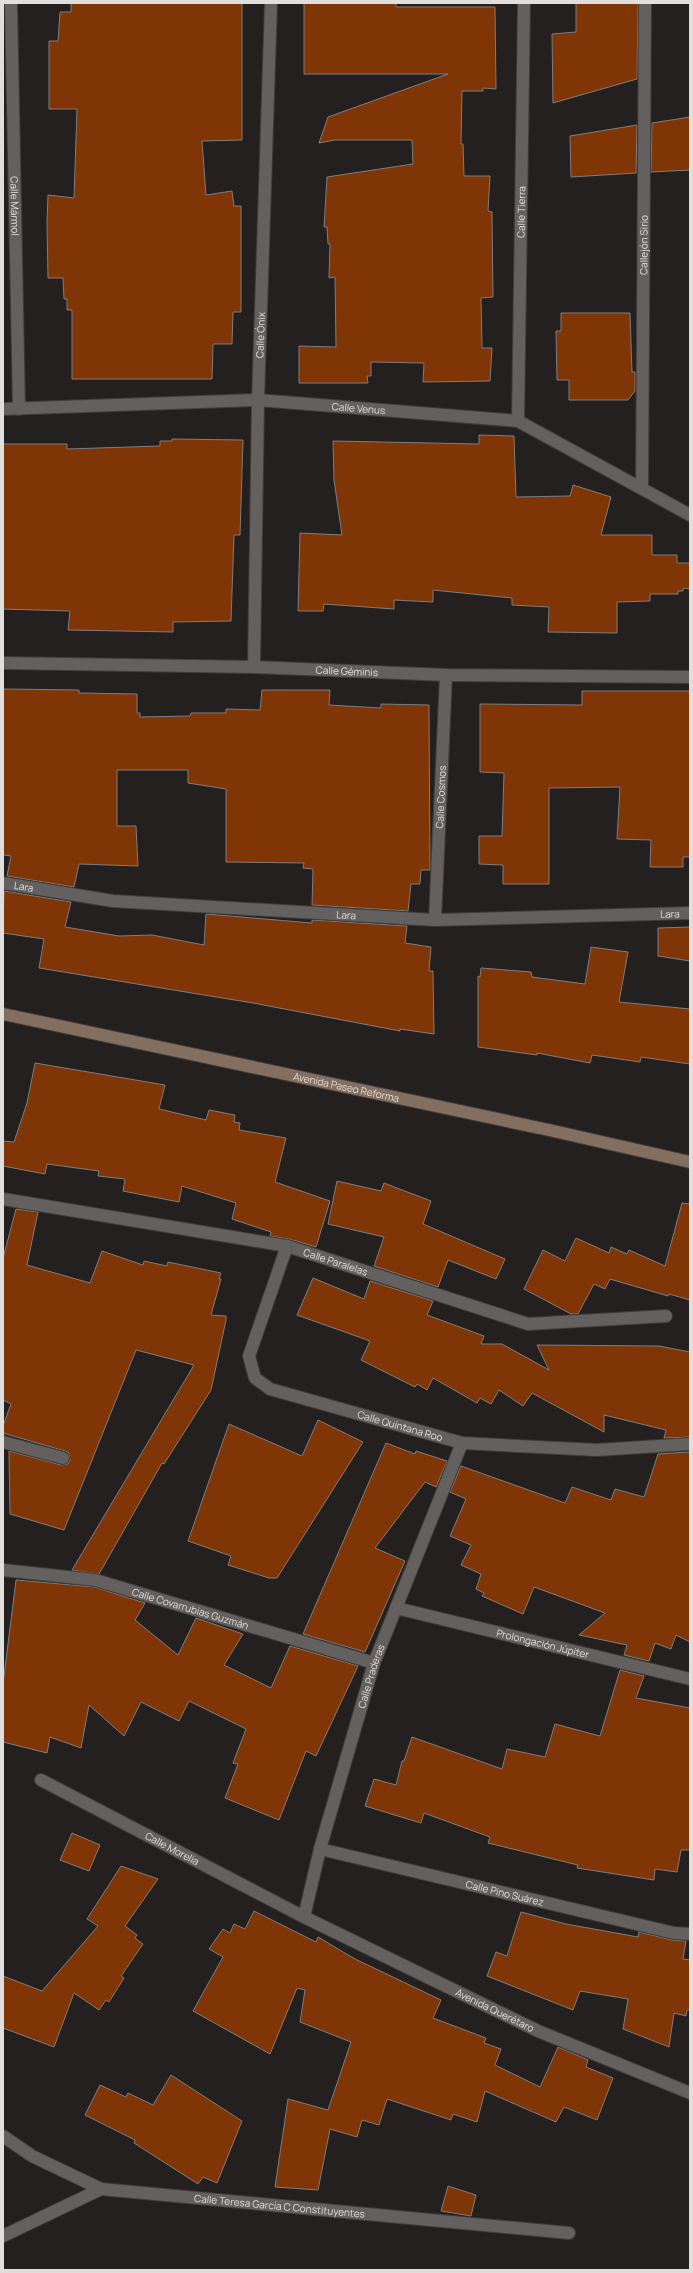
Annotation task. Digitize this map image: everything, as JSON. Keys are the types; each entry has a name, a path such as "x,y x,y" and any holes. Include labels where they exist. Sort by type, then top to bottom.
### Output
{"main road":[{"name":"Avenida Paseo Reforma","path":"3,1014 549,1130 690,1162"}],"street":[{"name":"Calle Mármol","path":"10,3 19,408"},
{"name":"Calle Ónix","path":"254,667 258,400 271,3"},
{"name":"Calle Tierra","path":"518,421 524,3"},
{"name":"Callejón Sirio","path":"642,488 645,3"},
{"name":"Calle Venus","path":"3,409 258,400 518,421 690,515"},
{"name":"Calle Géminis","path":"3,663 254,667 446,675 690,677"},
{"name":"Calle Cosmos","path":"435,920 446,675"},
{"name":"Lara","path":"3,883 113,901 435,920 690,913"},
{"name":"Calle Paralelas","path":"3,1199 287,1246 528,1324 666,1316"},
{"name":"Calle Quintana Roo","path":"287,1246 249,1356 255,1378 270,1389 462,1443 597,1450 690,1444"},
{"path":"3,1442 63,1458"},
{"name":"Calle Praderas","path":"304,1917 320,1849 374,1663 462,1443"},
{"name":"Calle Covarrubias Guzmán","path":"3,1570 95,1580 374,1663"},
{"name":"Prolongación Júpiter","path":"396,1608 690,1679"},
{"name":"Calle Morelia","path":"41,1780 304,1917"},
{"name":"Calle Pino Suárez","path":"320,1849 674,1933 690,1934"},
{"name":"Avenida Querétaro","path":"304,1917 538,2031 690,2093"},
{"name":"Calle Teresa García C Constituyentes","path":"3,2136 32,2156 101,2189 569,2233"},
{"path":"3,2236 101,2189"}],"building":[{"path":"71,3 242,3 242,140 202,141 206,195 232,191 234,206 241,206 241,312 233,312 232,344 213,344 212,379 72,379 72,310 67,310 67,299 64,299 63,278 48,278 47,222 48,195 74,198 77,109 49,109 49,41 58,41 60,12 71,12"},
{"path":"304,3 396,3 396,7 495,7 496,89 483,88 483,91 462,91 461,144 463,144 464,176 490,176 488,211 492,212 493,297 481,298 482,348 492,348 490,381 423,382 424,363 371,362 371,376 367,376 368,383 299,383 299,346 336,347 335,277 329,278 330,244 328,244 327,227 324,227 327,177 413,164 412,140 335,140 319,143 328,117 448,74 304,74"},
{"path":"576,3 638,3 637,79 553,103 552,34 576,32"},
{"path":"690,117 690,170 651,172 652,123"},
{"path":"637,125 636,173 571,177 570,136"},
{"path":"561,313 630,313 632,372 635,372 635,391 628,400 569,400 569,380 557,380 556,331 561,331"},
{"path":"479,435 514,436 516,497 570,496 573,485 611,497 601,535 652,535 652,555 677,555 677,563 690,563 690,589 683,588 683,591 678,591 678,594 650,594 650,601 617,602 617,633 548,632 549,607 512,605 512,598 433,590 433,602 394,600 394,609 324,604 323,611 298,611 300,533 342,535 334,480 333,441 479,444"},
{"path":"172,439 243,440 240,535 234,535 231,621 173,622 173,632 68,630 70,611 3,609 3,444 67,444 67,449 160,446 160,441 172,441"},
{"path":"3,689 79,690 79,693 137,694 137,713 140,713 140,717 190,716 191,713 226,713 226,709 260,710 262,690 330,690 329,705 381,708 381,704 429,705 430,870 421,870 420,884 411,884 408,911 312,905 313,869 303,868 304,863 226,862 226,789 188,783 188,770 117,770 117,826 136,826 138,866 79,864 74,887 7,876 11,856 3,855"},
{"path":"582,691 690,691 690,857 683,857 683,867 650,867 651,840 617,839 620,787 549,788 549,884 503,884 503,865 479,864 479,836 502,836 504,773 480,772 480,704 582,705"},
{"path":"4,891 71,902 65,927 119,936 152,935 204,945 206,914 312,923 312,920 407,926 405,943 431,947 429,971 433,971 434,1034 400,1029 400,1031 253,1003 39,968 44,939 3,933"},
{"path":"690,927 690,961 658,956 658,928"},
{"path":"591,947 628,952 619,1002 690,1009 690,1064 641,1057 640,1062 592,1055 590,1063 537,1053 537,1055 478,1047 478,976 480,977 481,968 531,972 532,977 585,984"},
{"path":"35,1063 165,1085 159,1109 206,1120 209,1110 235,1115 234,1122 240,1123 239,1130 286,1138 275,1182 330,1201 316,1247 289,1239 270,1236 271,1232 232,1219 236,1203 182,1186 179,1202 123,1191 125,1179 98,1176 99,1171 47,1164 45,1174 3,1166 3,1141 14,1142 27,1103"},
{"path":"337,1181 381,1191 384,1183 431,1201 423,1224 505,1259 496,1279 448,1260 438,1287 374,1266 384,1237 328,1224"},
{"path":"682,1203 690,1204 690,1300 669,1294 668,1296 610,1279 605,1289 594,1284 578,1314 571,1314 524,1289 543,1250 565,1261 576,1238 609,1253 611,1247 627,1254 629,1250 665,1266"},
{"path":"16,1209 38,1212 27,1265 90,1283 102,1251 143,1265 144,1261 167,1266 168,1262 221,1273 219,1279 221,1279 211,1315 226,1316 226,1320 211,1390 164,1464 162,1463 99,1574 72,1570 194,1365 136,1350 64,1530 10,1514 9,1451 61,1465 68,1464 70,1460 69,1453 65,1451 3,1433 3,1426 11,1404 3,1400 3,1258"},
{"path":"313,1278 364,1299 370,1281 433,1301 427,1315 484,1336 481,1344 502,1344 549,1370 537,1345 659,1346 690,1352 690,1437 664,1438 666,1430 604,1415 604,1432 532,1393 523,1406 499,1390 491,1404 480,1398 477,1403 433,1378 427,1390 417,1384 415,1387 361,1360 370,1341 297,1315"},
{"path":"318,1420 363,1442 277,1578 269,1578 228,1565 231,1556 188,1541 229,1424 302,1456"},
{"path":"386,1443 415,1454 416,1451 447,1461 436,1487 425,1482 375,1548 405,1561 365,1652 303,1634"},
{"path":"690,1452 690,1642 676,1635 671,1649 655,1643 649,1661 624,1655 627,1645 579,1635 605,1613 534,1587 523,1614 482,1596 484,1593 476,1589 481,1574 461,1565 471,1545 450,1536 466,1499 450,1492 461,1466 565,1503 572,1487 611,1500 615,1489 644,1497 658,1454"},
{"path":"16,1580 94,1587 145,1603 135,1620 178,1655 196,1618 243,1634 224,1665 271,1688 290,1646 358,1666 316,1756 306,1751 279,1820 225,1798 238,1764 233,1763 246,1729 189,1701 179,1721 141,1702 124,1736 89,1705 81,1748 50,1737 47,1753 3,1742 3,1684"},
{"path":"620,1670 644,1676 636,1698 690,1708 690,1850 681,1850 677,1872 655,1869 654,1880 577,1868 578,1865 488,1843 490,1837 424,1813 421,1823 365,1806 374,1779 396,1785 402,1761 404,1761 412,1737 502,1769 507,1749 545,1757 555,1724 600,1736"},
{"path":"72,1833 100,1845 89,1871 60,1860"},
{"path":"121,1866 158,1879 125,1926 137,1935 135,1938 143,1944 121,1976 124,1978 109,2002 106,2000 99,2010 74,1993 54,2047 3,2028 3,1976 42,1991 98,1926 87,1919"},
{"path":"254,1911 316,1942 318,1937 355,1959 441,2000 433,2018 486,2038 484,2043 501,2049 495,2065 540,2087 558,2047 588,2060 586,2067 613,2078 597,2120 564,2107 556,2122 485,2091 477,2122 453,2114 451,2120 387,2099 379,2125 362,2120 357,2137 330,2129 318,2190 275,2187 288,2099 328,2110 351,2042 300,2022 305,1990 297,1988 270,2054 193,2011 223,1957 209,1949 223,1929 230,1933 234,1924 245,1929"},
{"path":"521,1912 566,1924 638,1937 639,1932 672,1940 686,1941 683,1959 690,1960 690,2010 687,2010 686,2016 674,2013 669,2047 623,2029 628,1999 580,1991 573,2010 487,1976 496,1952 507,1956"},
{"path":"171,2075 242,2121 217,2183 203,2177 198,2184 134,2143 135,2140 85,2115 100,2085 126,2097 128,2093 153,2105"},
{"path":"448,2186 476,2195 471,2216 441,2211"}]}
